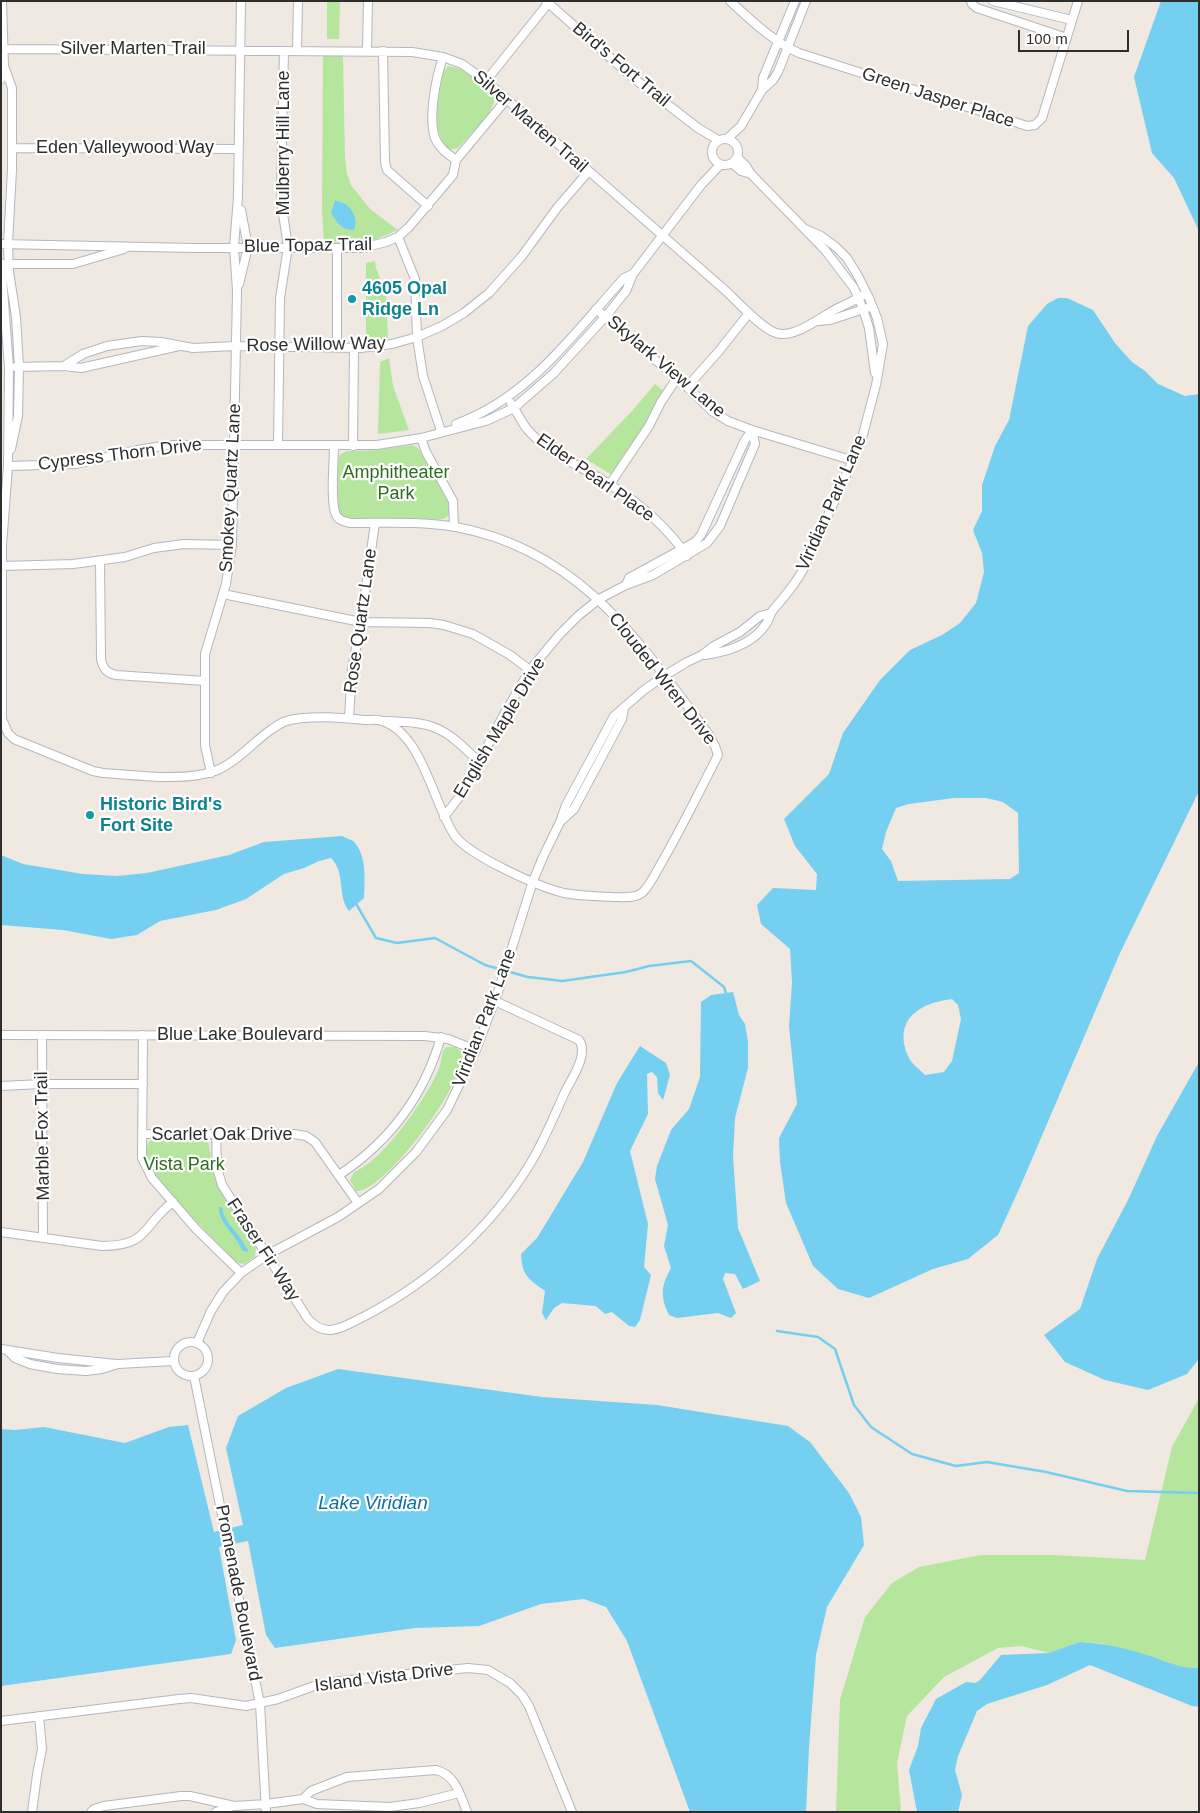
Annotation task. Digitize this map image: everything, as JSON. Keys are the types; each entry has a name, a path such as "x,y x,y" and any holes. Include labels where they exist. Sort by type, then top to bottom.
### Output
{"street":[{"path":"1,79 4,66 2,1"},
{"name":"Smokey Quartz Lane","path":"211,773 205,746 205,654 229,570 232,545 237,291 234,247 238,197 241,1"},
{"path":"297,50 298,1"},
{"path":"367,51 368,1"},
{"name":"Green Jasper Place","path":"730,1 788,48 1027,126 1035,125 1042,118 1078,1"},
{"path":"762,90 764,78 795,1"},
{"path":"741,126 728,138 718,140 712,148 712,154 717,163 735,160 736,144 741,126 762,90 773,80 788,48 806,1"},
{"path":"972,1 972,4 977,8 1067,38"},
{"path":"993,1 1072,20"},
{"path":"486,81 548,2"},
{"name":"Bird's Fort Trail","path":"548,2 632,77 698,128 718,140"},
{"name":"Silver Marten Trail","path":"3,49 383,51 412,52 443,57 462,64 486,81 774,333 782,335 790,333 818,321 866,293"},
{"name":"Mulberry Hill Lane","path":"278,445 280,298 288,247 281,190 284,51"},
{"path":"383,51 385,162 387,170 428,206"},
{"path":"443,57 433,96 435,138 443,150 456,160"},
{"path":"4,66 12,88 12,148 4,244 9,367 8,466 3,518 2,566 2,719 8,733 21,743 103,774 180,776 211,773 227,765 284,722 301,719 348,718 419,722 441,729 461,744 479,762"},
{"name":"Blue Topaz Trail","path":"4,244 338,248 374,246 398,237 428,206 453,175 456,160 506,100"},
{"name":"Bird's Fort Trail","path":"698,128 712,148"},
{"path":"728,138 736,144"},
{"name":"Eden Valleywood Way","path":"12,148 239,149"},
{"name":"Viridian Park Lane","path":"735,160 741,171 751,174 841,269 864,309 869,328 876,385"},
{"name":"Cypress Thorn Drive","path":"8,466 76,464 169,445 353,446 399,442 486,421 514,408 554,373 606,316 626,291 633,274 717,163"},
{"name":"Rose Willow Way","path":"64,366 83,354 107,346 142,341 183,345 193,348 236,346 354,347 378,346 417,337 442,326 464,313 489,293 522,256 557,208 588,172"},
{"name":"Smokey Quartz Lane","path":"237,291 248,247 238,197"},
{"name":"Viridian Park Lane","path":"197,1343 211,1311 223,1292 241,1272 267,1255 338,1217 379,1189 426,1139 451,1103 476,1050 495,1001 533,881 560,822 574,809 622,719 624,708 644,690 688,662 702,655 727,650 746,641 766,624 771,613 801,574 860,442 876,385 883,344 872,306 847,258 821,236 805,229"},
{"path":"398,237 415,279 417,337 425,384 441,431"},
{"name":"Blue Topaz Trail","path":"4,264 73,264 131,246"},
{"path":"337,347 338,248"},
{"path":"4,264 16,317 19,367 18,416 8,466"},
{"name":"Cypress Thorn Drive","path":"441,431 470,419 521,388 543,369 624,278 633,274"},
{"name":"Silver Marten Trail","path":"818,321 830,320 872,306"},
{"name":"Skylark View Lane","path":"596,308 677,378 712,412 752,430 851,460"},
{"path":"687,387 749,313"},
{"name":"Rose Willow Way","path":"9,367 64,366 81,368 183,345"},
{"path":"353,446 354,347"},
{"path":"610,484 649,426 660,402 677,378"},
{"name":"Elder Pearl Place","path":"507,397 527,428 538,440 561,456 610,484 651,515 673,537 684,553"},
{"name":"English Maple Drive","path":"684,553 701,535 745,440 752,430"},
{"name":"English Maple Drive","path":"444,817 464,791 530,670 559,635 598,600 626,585 629,578 638,572 707,543 720,526 755,444 752,430"},
{"path":"421,438 426,452 453,501 454,527"},
{"name":"Clouded Wren Drive","path":"334,446 333,507 336,516 342,521 350,523 454,527 495,537 537,556 566,572 623,624 715,746 718,755 668,851 649,884 640,894 619,897 573,894 561,892 533,881"},
{"name":"Rose Quartz Lane","path":"348,718 352,669 361,622 375,523"},
{"path":"2,566 73,564 100,561 125,557 154,548 184,544 232,545"},
{"path":"100,561 101,659 104,669 116,675 205,681"},
{"path":"223,594 361,622 430,623 450,626 473,634 488,642 530,670"},
{"path":"381,720 401,733 410,743 424,769 444,817 457,838 466,847 507,870 533,881"},
{"name":"Fraser Fir Way","path":"216,1134 217,1168 222,1184 308,1319 315,1327 336,1330 408,1290 438,1268 482,1227 505,1200 524,1174 542,1143 581,1058 582,1044 575,1037 495,1001"},
{"name":"Blue Lake Boulevard","path":"1,1035 390,1035 441,1037 476,1050"},
{"name":"Marble Fox Trail","path":"42,1035 43,1238"},
{"path":"143,1035 142,1158 152,1178 196,1229 241,1272"},
{"path":"339,1176 370,1152 404,1115 424,1083 441,1037"},
{"path":"1,1086 143,1084"},
{"name":"Scarlet Oak Drive","path":"142,1134 294,1134 306,1136 315,1142 358,1204"},
{"path":"1,1232 102,1246 126,1244 139,1238 163,1209 173,1202"},
{"path":"188,1342 197,1343 205,1349 208,1358 203,1371 194,1376 181,1373 175,1366 175,1352 180,1345 188,1342"},
{"path":"4,1349 58,1358 118,1364 174,1361"},
{"path":"4,1349 15,1358 30,1364 57,1369 86,1371 118,1364"},
{"name":"Promenade Boulevard","path":"194,1376 260,1704 266,1808"},
{"name":"Island Vista Drive","path":"1,1721 179,1699 197,1699 235,1706 260,1704 303,1689 340,1680 468,1668 488,1670 517,1688 529,1706 572,1812"},
{"path":"32,1812 36,1775 42,1750 39,1716"},
{"path":"91,1812 104,1806 181,1796 190,1796 234,1806 266,1808 303,1799 311,1791 346,1777 428,1770 442,1771 453,1780 467,1812"},
{"path":"303,1799 317,1804 390,1807 419,1803 459,1793"},
{"path":"216,1812 234,1806"}],"green space":[{"path":"327,1 340,1 339,39 327,39"},
{"path":"323,56 343,56 345,159 351,185 370,209 398,230 372,241 324,243 322,210"},
{"path":"448,66 464,70 495,95 491,110 481,123 458,148 449,150 440,136 437,118 439,87 444,71"},
{"path":"375,261 386,293 388,339 366,342 366,263"},
{"path":"389,358 393,386 409,430 378,434 380,362"},
{"path":"655,384 668,395 617,478 586,459 632,411"},
{"name":"Amphitheater Park","path":"412,445 418,448 449,501 449,515 444,519 437,520 345,518 339,513 337,509 338,459 341,454 347,451 377,450"},
{"path":"446,1047 455,1047 462,1052 461,1065 453,1085 439,1108 404,1155 385,1174 369,1187 356,1191 350,1180 354,1172 376,1157 399,1132 428,1090 440,1067 442,1053"},
{"name":"Vista Park","path":"196,1136 208,1141 216,1181 256,1248 255,1257 244,1264 234,1262 165,1188 147,1156 149,1141 153,1138"},
{"path":"1199,1398 1199,1668 1182,1668 1165,1661 1100,1643 1080,1642 1048,1653 1022,1646 998,1648 944,1677 907,1716 897,1763 901,1812 836,1812 840,1700 865,1617 892,1583 919,1567 981,1555 1054,1555 1145,1560 1172,1447"}],"water":[{"path":"1161,1 1199,1 1199,231 1174,178 1152,153 1134,77"},
{"path":"335,201 348,206 352,210 355,220 354,230 343,227 331,213"},
{"path":"1058,298 1067,298 1093,310 1115,343 1132,362 1145,371 1158,384 1185,396 1199,394 1199,791 1120,953 998,1235 968,1259 933,1269 869,1298 838,1289 813,1266 786,1203 780,1162 779,1138 797,1104 789,1027 792,982 790,949 761,924 757,905 773,888 816,890 817,874 795,846 784,819 829,774 843,733 880,680 910,650 942,635 960,623 976,603 984,572 982,553 973,530 982,511 982,485 995,446 1009,420 1028,326 1047,304","holes":["954,798 986,798 1003,802 1018,813 1019,873 1010,879 898,881 891,861 882,849 886,832 896,808 909,804","952,999 958,1005 961,1019 952,1061 944,1072 925,1075 909,1058 904,1034 906,1024 911,1016 919,1010 940,1001"]},
{"path":"342,836 353,841 358,846 364,868 364,898 349,911 343,898 336,864 331,858 284,874 246,899 216,910 160,921 137,935 111,939 63,930 1,925 1,855 23,864 83,874 117,876 147,873 229,855 264,842"},
{"path":"733,992 739,1015 745,1024 748,1041 748,1068 735,1118 733,1156 738,1228 760,1281 743,1289 735,1274 725,1273 723,1279 736,1313 731,1318 718,1313 677,1318 669,1315 663,1297 665,1280 671,1268 664,1246 668,1225 655,1179 657,1166 671,1130 689,1109 700,1077 701,1002 711,995"},
{"path":"640,1046 666,1063 670,1075 663,1100 658,1093 657,1077 652,1072 647,1074 648,1114 630,1151 648,1224 644,1267 651,1275 640,1320 635,1327 629,1326 612,1312 605,1314 596,1306 562,1303 554,1308 546,1320 542,1313 545,1291 527,1276 521,1254 537,1238 583,1162 617,1083"},
{"path":"1199,1062 1199,1359 1187,1374 1148,1390 1105,1380 1065,1362 1044,1335 1080,1309 1097,1259 1129,1198 1157,1136"},
{"path":"219,1207 222,1207 226,1219 248,1250 247,1252 242,1250 225,1224"},
{"name":"Lake Viridian","path":"338,1369 542,1397 657,1405 788,1426 810,1442 849,1493 861,1517 864,1545 827,1607 816,1655 806,1812 690,1812 627,1641 606,1607 584,1599 541,1604 479,1626 415,1628 275,1648 266,1635 248,1541 219,1547 236,1640 231,1654 1,1686 1,1429 15,1430 44,1427 125,1443 169,1427 188,1425 214,1532 243,1525 226,1448 238,1416 286,1388"},
{"path":"1080,1642 1122,1648 1188,1668 1199,1668 1199,1707 1192,1706 1090,1665 1047,1685 987,1704 977,1711 958,1756 955,1770 962,1795 958,1812 917,1812 909,1770 918,1746 921,1728 936,1699 966,1682 975,1683 980,1680 1001,1655 1048,1653"}],"waterway":[{"path":"355,902 376,938 397,943 435,938 485,965 528,977 562,981 691,961 724,987 727,996"},
{"path":"777,1331 818,1337 835,1349 854,1405 871,1427 912,1454 956,1466 987,1462 1046,1472 1127,1491 1199,1493"}],"place":[{"name":"4605 Opal Ridge Ln","path":"352,299"},
{"name":"Historic Bird's Fort Site","path":"90,815"}]}
